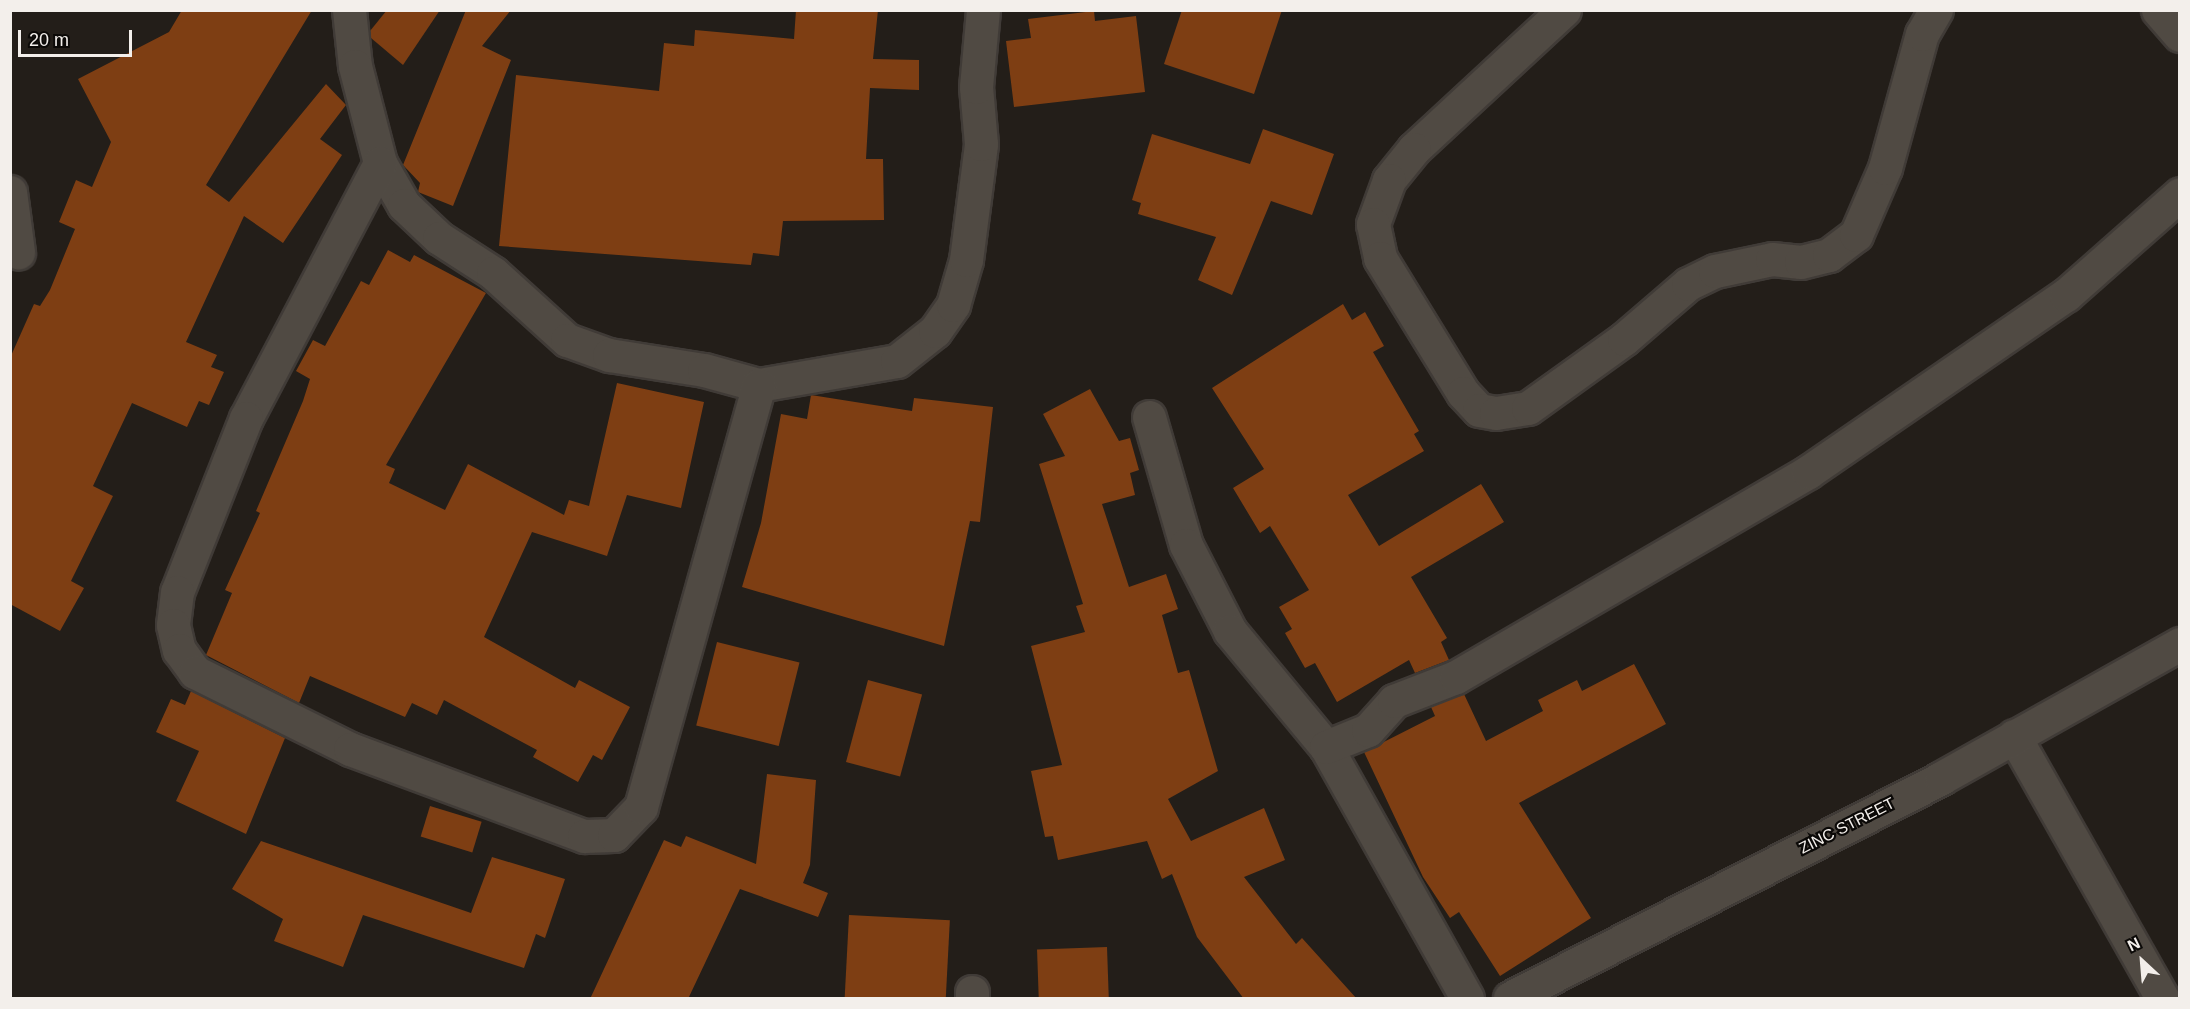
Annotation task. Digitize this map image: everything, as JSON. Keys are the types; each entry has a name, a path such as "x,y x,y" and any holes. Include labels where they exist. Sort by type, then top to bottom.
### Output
{"street":[{"path":"349,10 355,66 380,164 404,205 439,238 493,273 567,340 609,355 704,370 759,385 897,361 935,331 953,304 966,260 981,144 976,87 983,10"},
{"path":"1564,10 1414,149 1389,180 1373,224 1380,258 1463,393 1479,410 1496,413 1528,408 1688,284 1714,271 1828,255 1856,235 1885,168 1922,34 1936,10"},
{"path":"2158,10 2180,35"},
{"path":"380,164 246,418 177,592 177,642 195,672 350,749 584,836 614,834 641,807 759,385"},
{"path":"10,192 18,252"},
{"path":"1326,747 1368,730 1394,701 1456,677 1808,471 2066,295 2180,194"},
{"path":"1149,417 1186,545 1230,631 1326,747 1467,999"},
{"name":"ZINC STREET","path":"1510,999 2014,736 2180,644"},
{"path":"2014,736 2162,999"}],"building":[{"path":"182,10 312,10 206,185 229,202 326,84 346,105 320,139 342,155 283,243 244,216 186,342 217,355 211,367 224,372 209,405 199,401 187,427 132,403 93,486 113,496 71,581 84,588 60,631 10,604 10,358 34,304 40,306 50,290 75,229 59,222 76,180 92,187 111,142 78,79 169,32"},
{"path":"387,10 440,10 403,65 371,38 370,31"},
{"path":"466,10 511,10 482,46 511,60 453,206 418,192 420,183 403,165"},
{"path":"796,10 878,10 873,59 919,60 919,90 870,88 866,159 883,159 884,220 783,221 779,256 753,253 751,265 499,246 516,75 659,91 664,43 694,46 695,30 794,39"},
{"path":"1182,10 1282,10 1254,94 1164,64"},
{"path":"1094,11 1095,21 1136,16 1145,92 1014,107 1006,41 1031,38 1028,19"},
{"path":"1263,129 1334,154 1312,215 1271,201 1232,295 1198,280 1216,237 1138,214 1141,203 1132,200 1152,134 1250,164"},
{"path":"388,250 410,262 414,255 486,293 386,465 395,469 389,483 445,510 468,464 564,515 569,500 589,506 617,383 704,402 681,508 627,495 607,556 532,532 484,637 575,688 579,680 630,707 602,760 593,755 578,782 533,757 537,750 444,700 437,715 412,703 405,717 310,676 299,703 206,655 232,593 225,590 260,513 256,511 303,401 310,379 296,371 313,340 325,346 361,281 369,285"},
{"path":"1343,304 1352,320 1365,312 1384,346 1373,352 1419,431 1414,434 1424,451 1348,495 1379,546 1481,484 1504,522 1411,577 1447,638 1441,642 1449,660 1415,673 1409,660 1337,702 1315,663 1305,668 1285,633 1292,629 1279,607 1309,590 1270,526 1260,533 1233,488 1264,469 1212,388"},
{"path":"1090,389 1119,441 1130,438 1139,470 1130,473 1135,495 1102,504 1129,587 1166,574 1178,609 1162,615 1178,673 1189,670 1218,771 1168,799 1191,841 1264,808 1285,860 1244,877 1296,944 1302,938 1357,999 1244,999 1197,937 1172,874 1162,879 1147,841 1058,860 1053,836 1045,837 1031,771 1062,765 1031,646 1085,632 1076,606 1083,604 1039,464 1065,456 1043,414"},
{"path":"811,395 912,411 914,398 993,407 980,522 970,521 944,646 742,587 761,523 781,414 807,419"},
{"path":"717,642 799,663 779,746 696,725"},
{"path":"1634,664 1666,724 1519,803 1591,918 1500,976 1459,912 1450,918 1423,877 1364,752 1435,716 1431,707 1464,694 1486,741 1543,711 1538,700 1577,680 1582,691"},
{"path":"868,680 922,694 900,777 846,762"},
{"path":"191,691 285,738 246,834 176,801 199,751 156,732 171,699 185,705"},
{"path":"767,774 816,780 810,865 803,883 828,893 818,917 740,889 688,999 590,999 664,840 681,847 686,836 756,864"},
{"path":"430,806 482,822 472,852 421,837"},
{"path":"261,841 471,913 492,857 565,879 545,938 536,934 524,968 363,915 343,967 274,941 283,919 232,889"},
{"path":"849,915 950,920 946,998 845,998"},
{"path":"1107,947 1109,998 1039,998 1037,949"}]}
